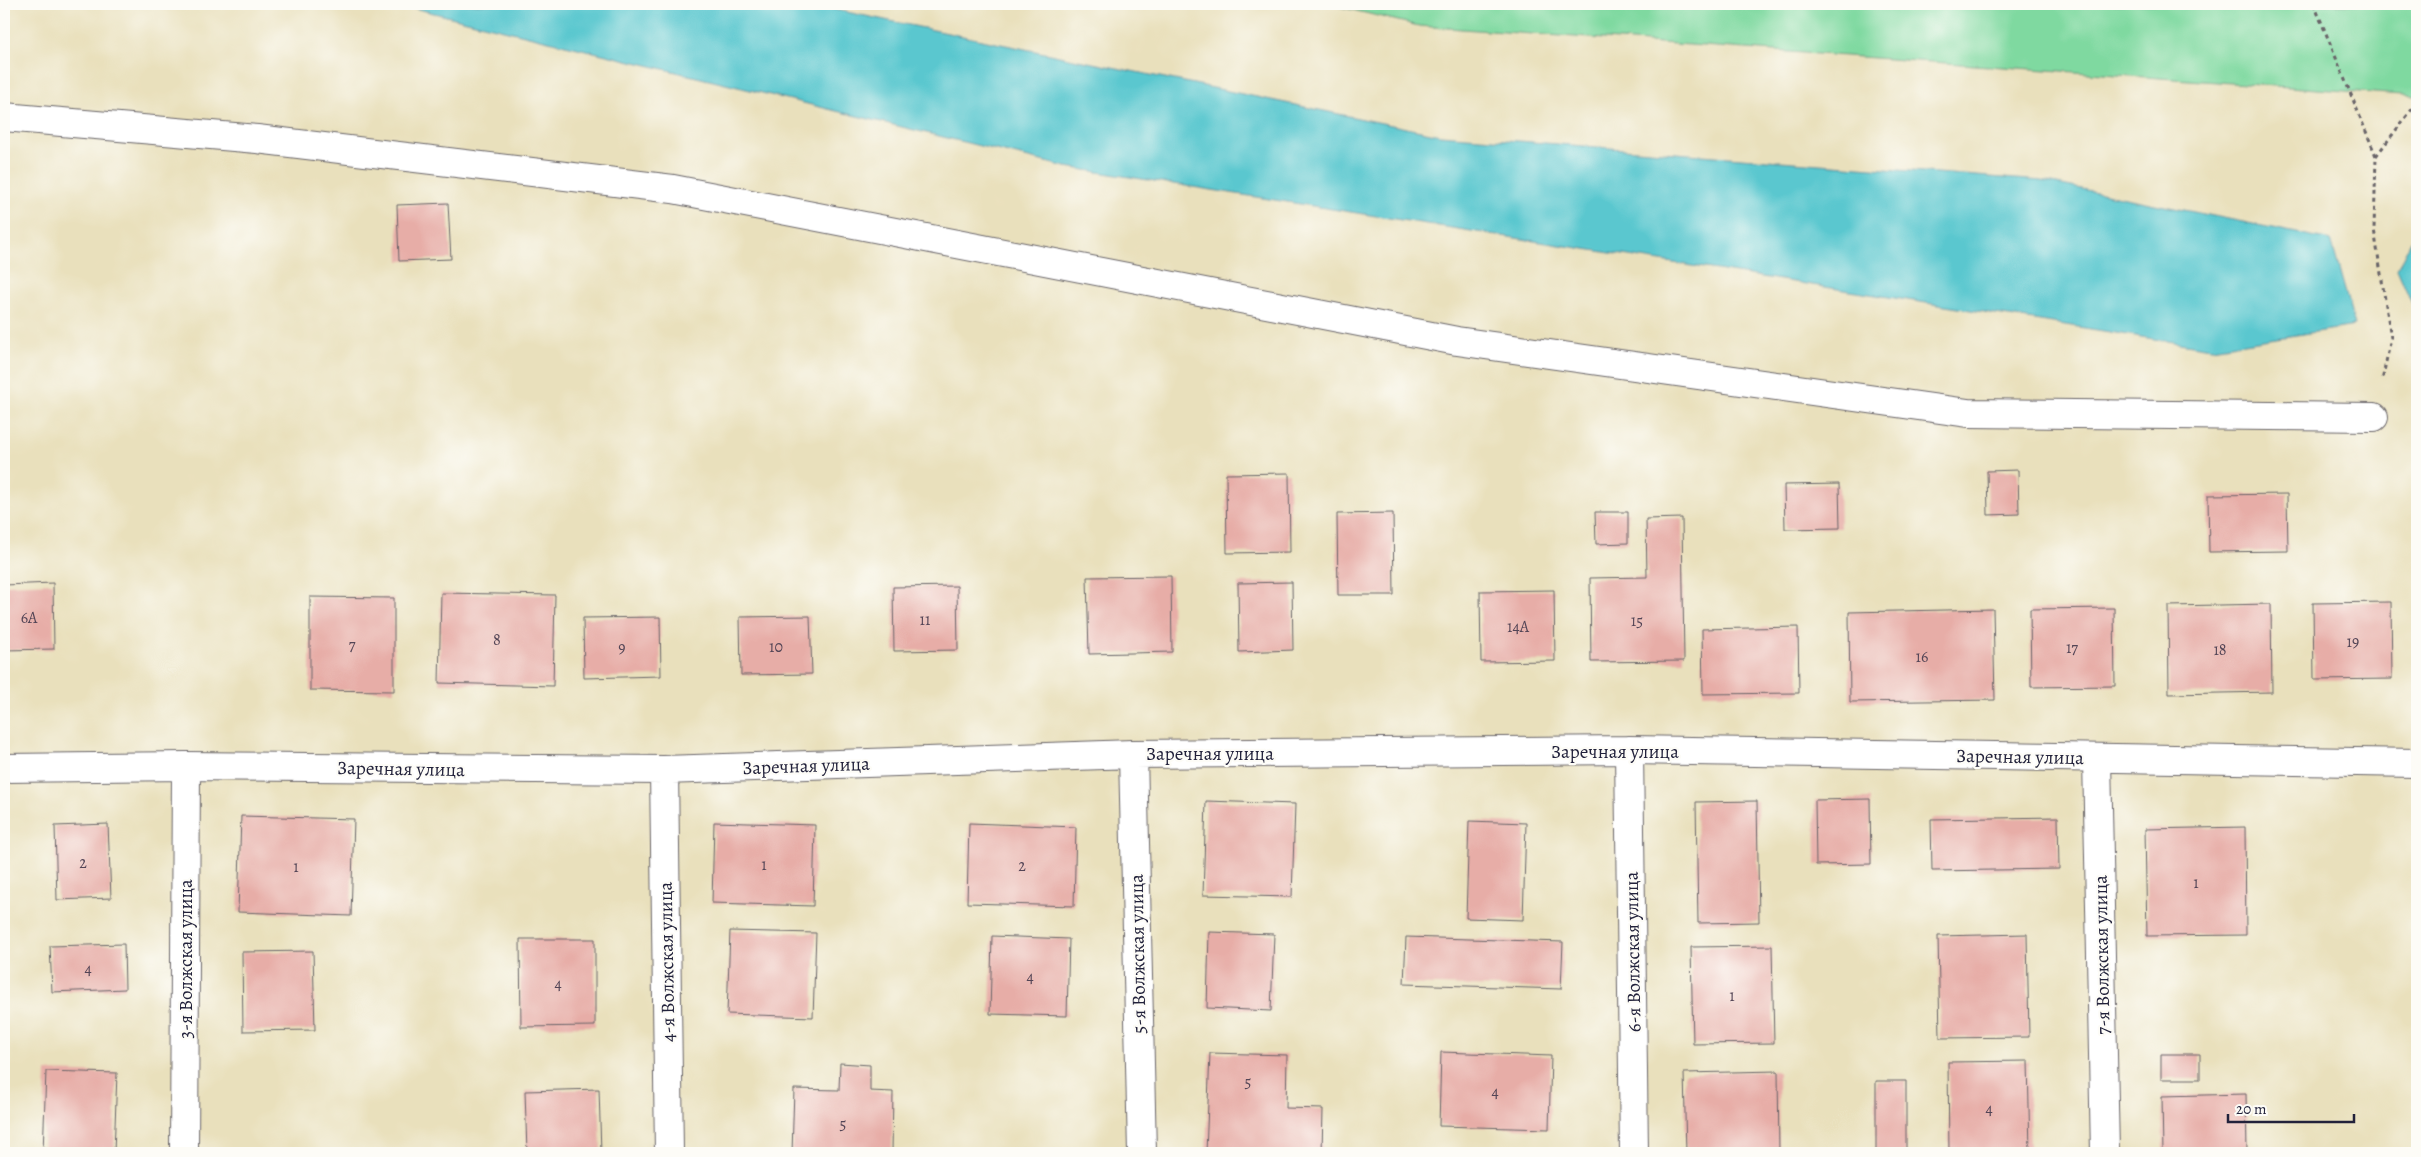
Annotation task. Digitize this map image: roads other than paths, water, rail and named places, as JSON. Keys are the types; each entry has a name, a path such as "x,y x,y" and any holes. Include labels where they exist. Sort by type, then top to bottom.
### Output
{"street":[{"path":"4,117 258,139 673,189 1457,341 1968,413 2374,417"},
{"name":"Заречная улица","path":"4,768 186,766 664,770 1133,754 1630,750 2417,763"},
{"name":"6-я Волжская улица","path":"1630,750 1634,1153"},
{"name":"5-я Волжская улица","path":"1133,754 1142,1153"},
{"name":"7-я Волжская улица","path":"2097,758 2105,1153"},
{"name":"3-я Волжская улица","path":"184,1153 186,766"},
{"name":"4-я Волжская улица","path":"664,770 669,1153"}],"water":[{"path":"397,4 808,4 1440,135 2042,181 2331,240 2355,326 2211,348 1066,167"},
{"path":"2417,229 2417,315 2397,269"}]}
